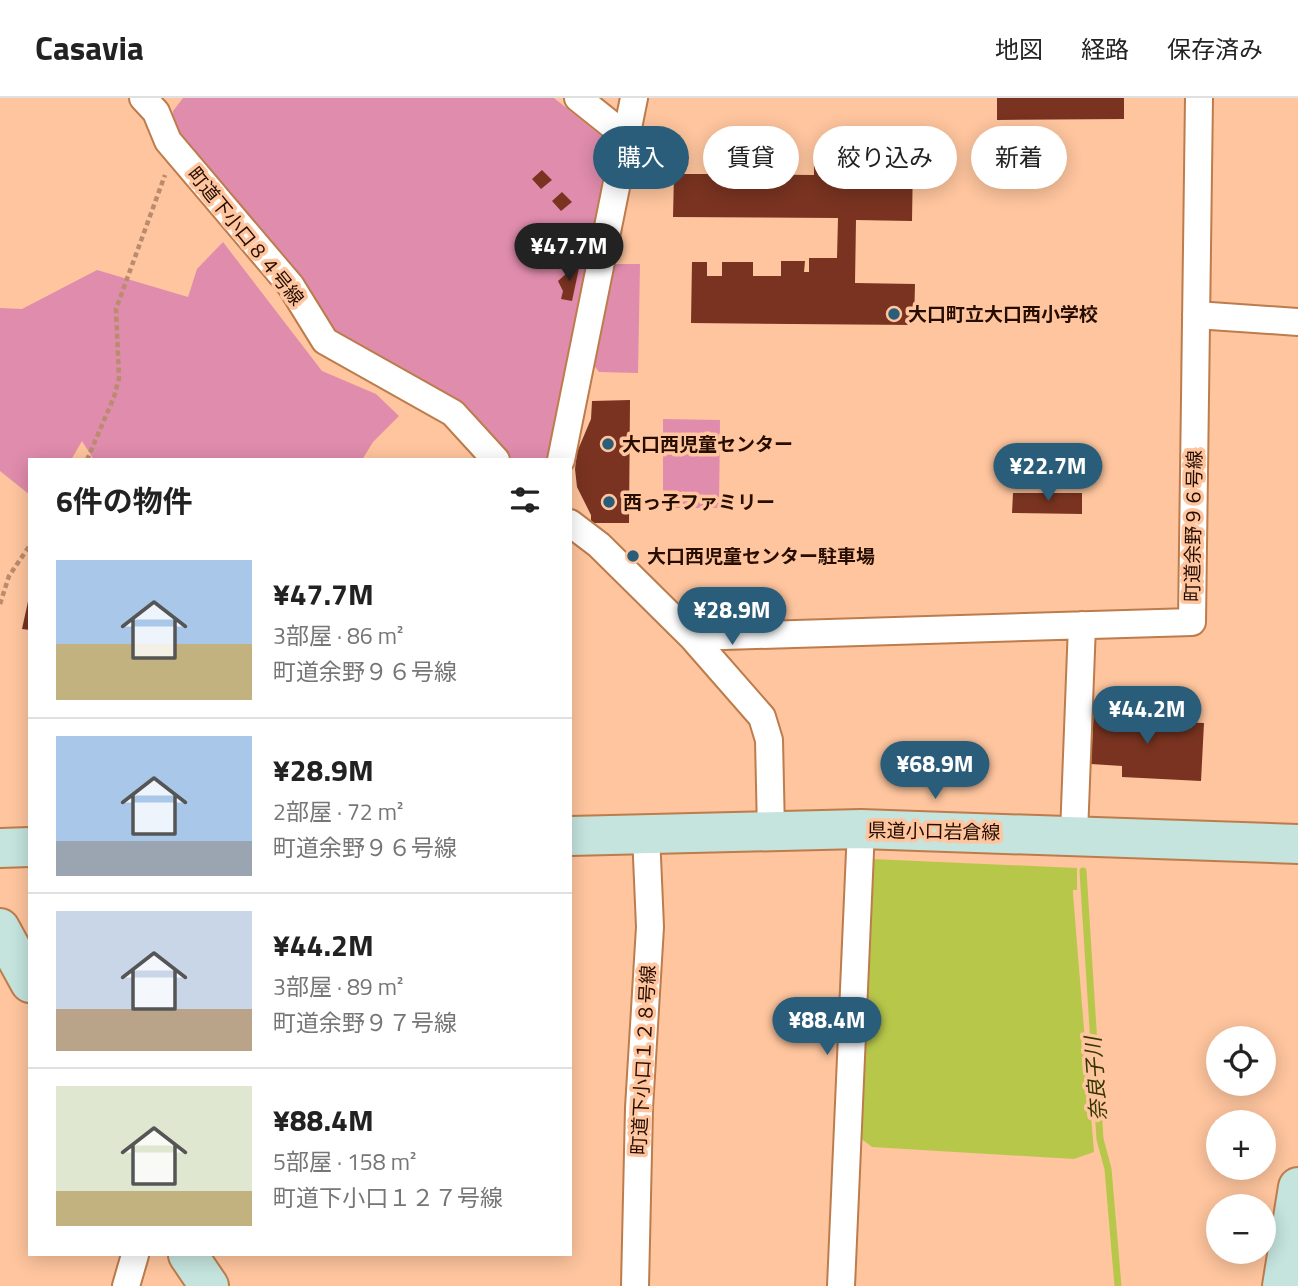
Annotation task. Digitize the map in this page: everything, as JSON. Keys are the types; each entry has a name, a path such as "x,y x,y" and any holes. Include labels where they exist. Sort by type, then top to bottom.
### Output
{"main road":[{"name":"県道小口岩倉線","path":"572,836 861,829 1074,834 1298,844"},
{"path":"0,848 28,847"},
{"path":"3,940 28,980"},
{"path":"1282,1286 1297,1203"},
{"path":"189,1256 209,1286"}],"street":[{"path":"578,98 613,126"},
{"path":"630,126 634,98"},
{"name":"町道余野９６号線","path":"692,637 1192,622 1199,98"},
{"name":"町道下小口８４号線","path":"156,103 168,141 291,286 325,341 453,413 494,458"},
{"path":"561,458 617,189"},
{"path":"1196,315 1298,322"},
{"path":"572,525 598,545 692,637 762,718 766,727 771,831"},
{"path":"1074,834 1082,625"},
{"path":"841,1286 861,829"},
{"name":"町道下小口１２８号線","path":"635,1286 639,1108 650,927 646,834"},
{"path":"133,1285 135,1256"}],"path":[{"path":"88,458 114,397 119,378 116,309 175,149"},
{"path":"0,604 9,576 28,548"}],"shaded area":[{"path":"183,98 554,98 593,129 593,189 607,189 549,458 499,458 329,338 174,139 173,111"},
{"path":"223,242 322,371 376,394 399,416 373,442 363,458 93,458 82,441 72,458 28,458 28,493 0,471 0,308 22,309 97,270 188,297 197,269"},
{"path":"615,264 640,264 638,373 599,372 593,364"},
{"path":"663,419 720,420 719,508 663,508"},
{"path":"872,859 1077,868 1077,890 1073,890 1073,894 1094,1152 1074,1159 872,1147 859,1137"}],"building":[{"path":"997,98 1124,98 1124,119 997,120"},
{"path":"542,170 552,180 541,189 532,179"},
{"path":"689,174 703,174 703,189 799,189 799,175 813,175 813,189 913,189 912,221 856,220 855,283 915,284 914,325 691,323 692,262 707,262 707,276 722,276 722,262 753,262 753,276 781,276 781,261 805,261 804,272 809,272 809,258 837,258 838,218 673,217 674,189 689,189"},
{"path":"562,192 572,202 561,211 552,201"},
{"path":"568,266 579,268 572,301 561,299 563,291 558,281 567,273"},
{"path":"630,400 629,523 591,523 591,515 577,487 575,469 577,452 591,419 592,401"},
{"path":"1013,493 1082,493 1082,514 1012,513"},
{"path":"28,602 28,630 22,629"},
{"path":"1094,707 1127,709 1127,720 1204,723 1201,781 1122,777 1122,766 1091,764"}],"waterway":[{"name":"奈良子川","path":"1083,871 1100,1139 1108,1169 1118,1286"}],"place":[{"name":"大口町立大口西小学校","path":"894,314"},
{"name":"大口西児童センター","path":"608,444"},
{"name":"西っ子ファミリー","path":"609,502"},
{"name":"大口西児童センター駐車場","path":"633,556"}]}
